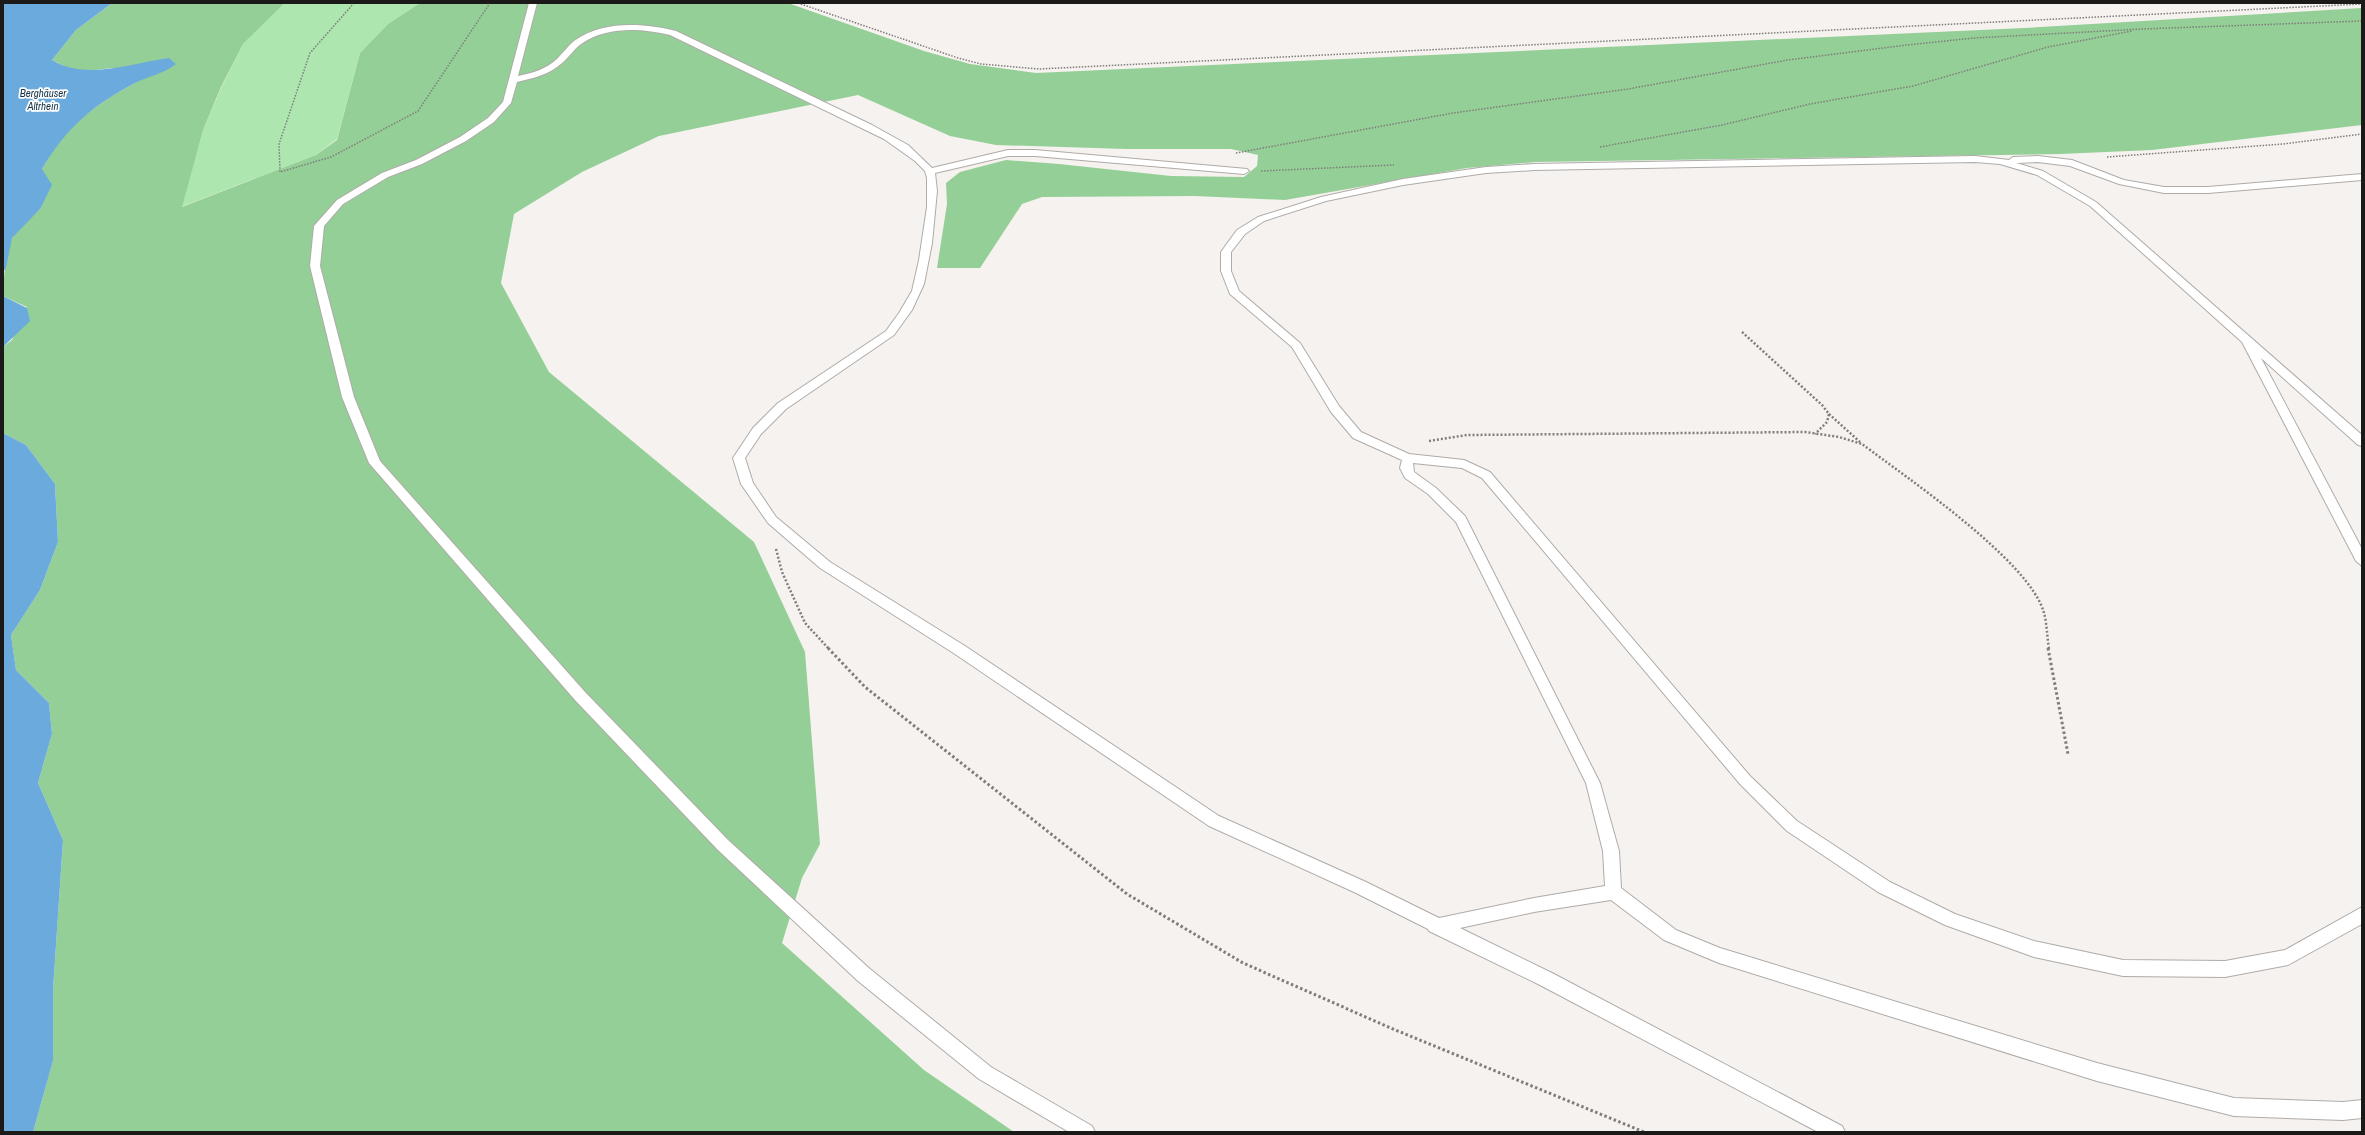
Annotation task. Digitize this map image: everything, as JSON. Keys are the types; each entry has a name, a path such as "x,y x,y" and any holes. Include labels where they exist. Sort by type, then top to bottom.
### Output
{"lane":[{"path":"533,3 507,103 491,120 463,139 419,162 385,174 340,202 319,226 315,266 348,396 375,463 580,696 724,845 864,975 985,1074 1086,1132"},
{"path":"514,80 540,74 556,64 578,42 589,36 628,28 661,30 673,33 893,141 920,159 930,171 933,186 926,254 919,284 902,316 890,333 782,406 756,431 739,458 747,484 772,520 825,565 960,650 1214,821 1360,888 1546,979 1836,1132"},
{"path":"930,171 1008,154 1035,153 1244,171"},
{"path":"2362,177 2208,190 2164,190 2122,182 2072,163 2038,159 2001,161 1967,159 1534,167 1486,170 1404,182 1324,199 1261,219 1241,232 1226,252 1226,271 1234,292 1296,345 1335,409 1357,435 1387,450 1408,458 1464,464 1486,476 1745,780 1792,826 1884,887 1951,920 2034,949 2122,968 2224,969 2288,956 2352,922 2362,914"},
{"path":"2001,161 2040,173 2064,185 2093,204 2362,442"},
{"path":"2243,336 2362,561"},
{"path":"1408,458 1406,468 1409,474 1432,491 1461,519 1593,783 1611,851 1613,892"},
{"path":"1435,926 1534,905 1613,892 1670,935 1719,955 2097,1072 2234,1107 2343,1111 2362,1109"}],"path":[{"path":"354,3 322,37 310,53 279,144 280,172 331,157 418,111 490,3"},
{"path":"798,3 958,58 981,64 1039,69 2362,4"},
{"path":"1234,153 1453,112 1628,89 1788,60 1974,38 2142,29 2362,21"},
{"path":"1597,148 1722,125 1810,104 1913,86 2048,46 2142,29"},
{"path":"2072,163 2081,159 2282,144 2362,134"},
{"path":"1244,171 1402,165"},
{"path":"1742,332 1786,374 1822,405 1829,414 1862,444 1976,533 2025,578 2044,612 2049,653 2068,754"},
{"path":"1815,434 1827,422 1829,414"},
{"path":"1408,458 1429,441 1467,435 1815,434 1840,437 1862,444"},
{"path":"772,520 782,572 805,623 865,687 1127,894 1243,963 1393,1029 1644,1132"}],"green space":[{"path":"112,3 285,3 243,44 221,87 203,130 182,207 316,155 337,140 360,53 388,24 420,3 788,3 924,51 970,64 1036,73 2024,28 2362,8 2362,125 2152,150 2060,154 1536,162 1467,168 1285,200 1195,196 1042,197 1022,204 980,268 937,268 947,204 946,183 960,172 1006,160 1171,176 1244,177 1257,166 1258,155 1231,149 1126,149 996,145 950,136 858,95 659,136 582,172 514,214 501,283 549,372 754,542 805,652 820,844 802,878 782,943 924,1070 1014,1132 33,1132 53,1061 53,990 63,840 38,783 52,734 49,703 16,670 11,635 40,590 58,542 55,484 26,445 3,433 3,347 12,340 27,307 3,296 10,243 17,230 40,209 42,169 56,145 78,120 113,95 137,82 113,68 85,71 68,68 52,60 76,30"},
{"path":"285,3 420,3 388,24 360,53 337,139 316,155 181,207 203,130 221,88 243,44"}],"water":[{"name":"Berghäuser Altrhein","path":"3,3 112,3 76,30 52,60 66,66 94,70 109,69 169,58 176,64 161,73 135,83 106,100 82,119 61,141 42,169 52,185 40,209 12,238 6,268 3,272"},
{"path":"3,296 27,308 30,321 3,347"},
{"path":"3,433 26,445 55,484 58,542 40,590 11,635 16,670 49,703 52,734 38,783 63,840 53,990 53,1061 33,1132 3,1132"}]}
